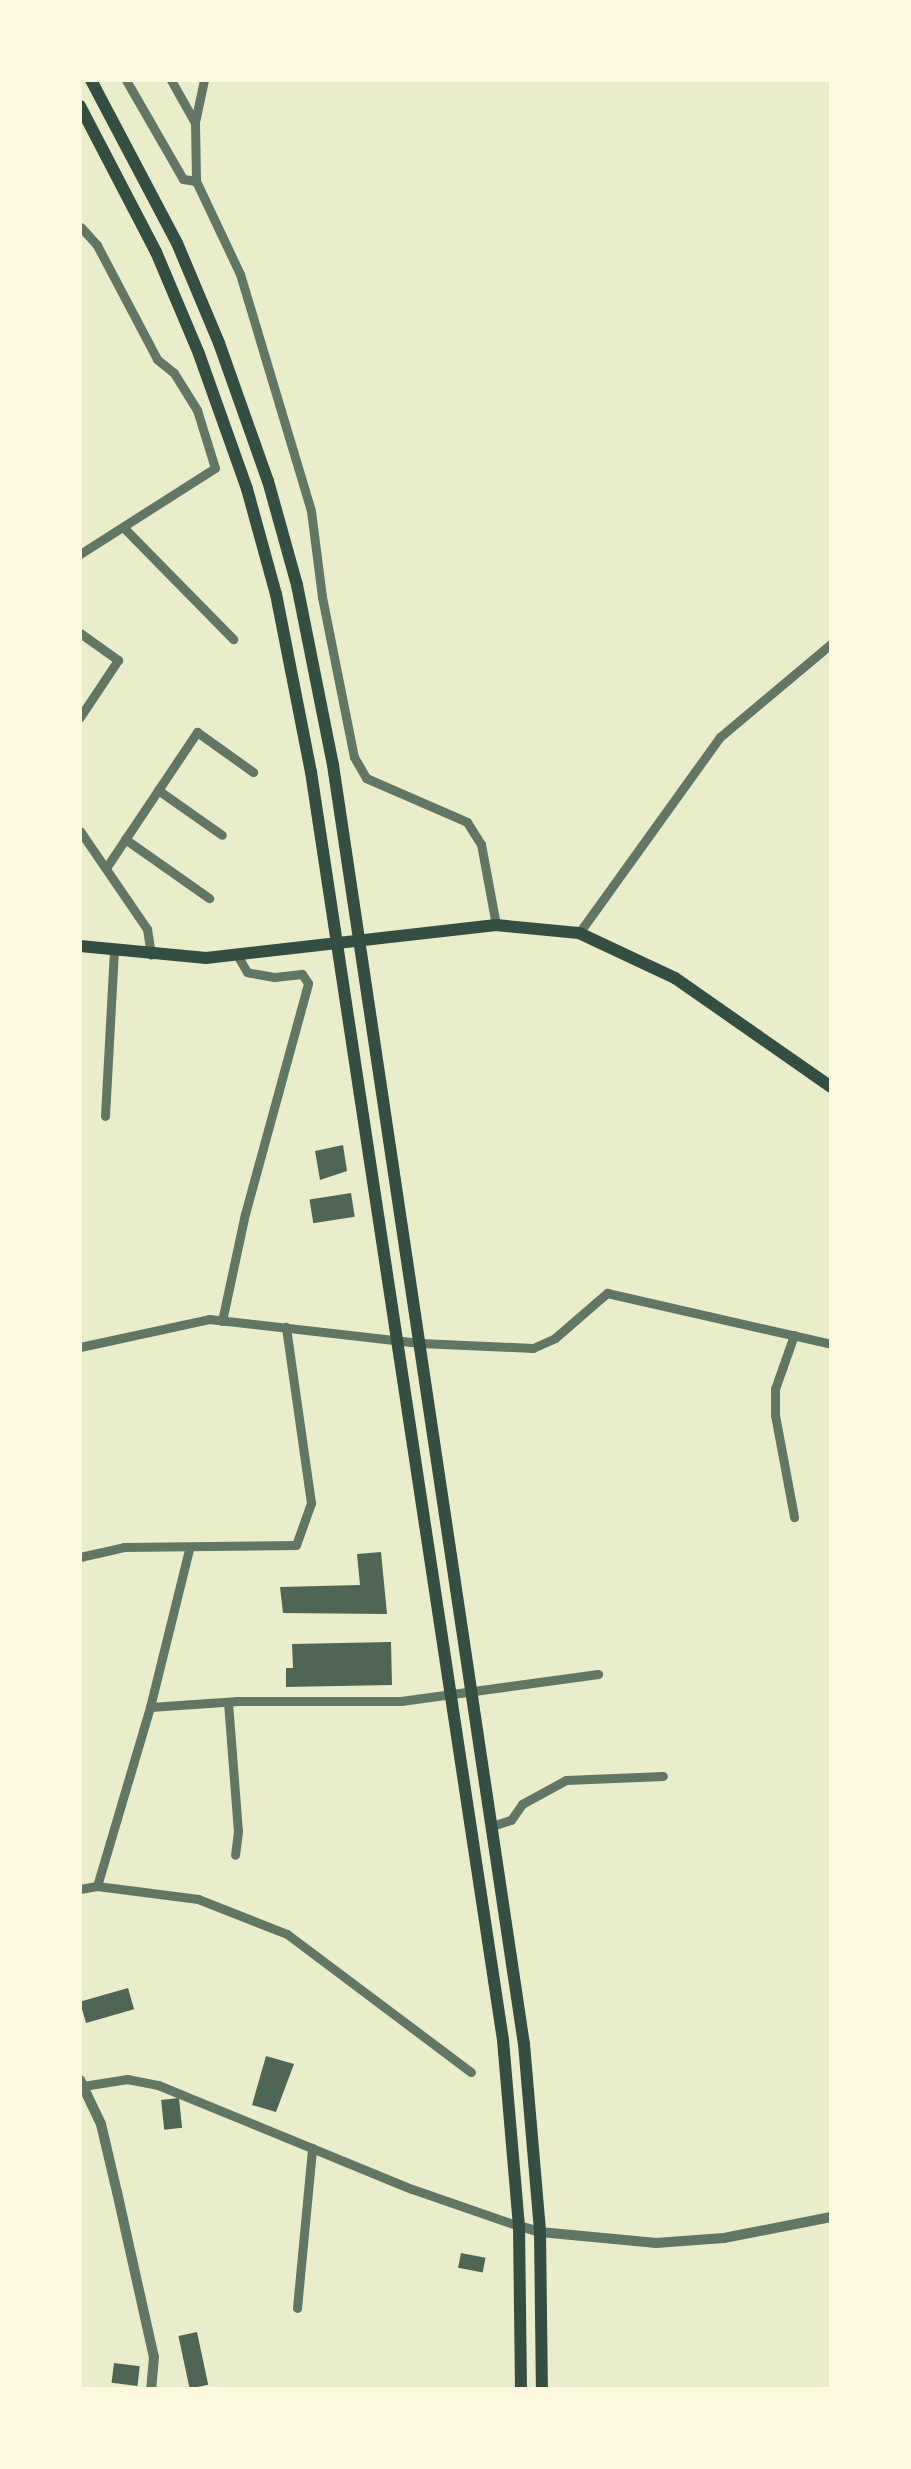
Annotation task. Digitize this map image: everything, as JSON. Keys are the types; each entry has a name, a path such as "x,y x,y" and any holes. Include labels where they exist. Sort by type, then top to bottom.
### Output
{"main road":[{"path":"91,80 177,243 219,342 268,481 297,584 333,764 524,2044 540,2232 542,2389"},
{"path":"80,106 156,252 200,354 247,490 276,594 294,683 503,2040 519,2226 521,2389"},
{"path":"80,946 152,955 237,956 496,925 580,933 675,978 831,1087"}],"street":[{"path":"126,80 183,179 196,181"},
{"path":"171,80 195,122"},
{"path":"204,80 195,122 196,181 240,274 311,511 322,598 354,757 366,778 467,822 481,844 496,925"},
{"path":"80,554 216,468 197,410 174,373 157,359 97,245 81,227"},
{"path":"124,528 234,639"},
{"path":"80,632 118,660 80,717"},
{"path":"580,933 720,737 831,644"},
{"path":"106,868 197,732 253,772"},
{"path":"158,790 222,835"},
{"path":"80,832 147,929 152,955"},
{"path":"125,839 209,898"},
{"path":"105,1116 114,950"},
{"path":"222,1321 245,1214 308,982 302,974 274,977 247,972 237,956"},
{"path":"80,1346 209,1319 420,1343 532,1348 554,1338 606,1293 831,1344"},
{"path":"80,1557 124,1547 296,1545 311,1503 286,1327"},
{"path":"794,1334 776,1389 776,1416 794,1517"},
{"path":"96,1886 150,1707 190,1549"},
{"path":"150,1707 228,1702 402,1701 598,1674"},
{"path":"228,1702 238,1831 235,1855"},
{"path":"492,1826 511,1820 522,1804 566,1780 663,1776"},
{"path":"80,1890 96,1886 198,1899 288,1934 471,2072"},
{"path":"153,2385 154,2357 101,2124 82,2083 126,2080 158,2085 478,2214 540,2232 656,2243 724,2238 831,2217"},
{"path":"298,2308 312,2148"}],"building":[{"path":"343,1145 347,1171 320,1180 315,1151"},
{"path":"351,1193 355,1217 313,1223 310,1200"},
{"path":"381,1552 387,1614 283,1613 280,1587 360,1585 357,1554"},
{"path":"391,1642 392,1685 286,1687 286,1668 293,1668 292,1644"},
{"path":"128,1988 134,2009 86,2023 80,2002"},
{"path":"266,2056 294,2064 276,2112 252,2105"},
{"path":"179,2098 182,2128 164,2130 161,2100"},
{"path":"461,2253 486,2258 483,2272 458,2268"},
{"path":"197,2332 208,2385 190,2389 178,2336"},
{"path":"114,2363 140,2366 137,2386 112,2383"}]}
